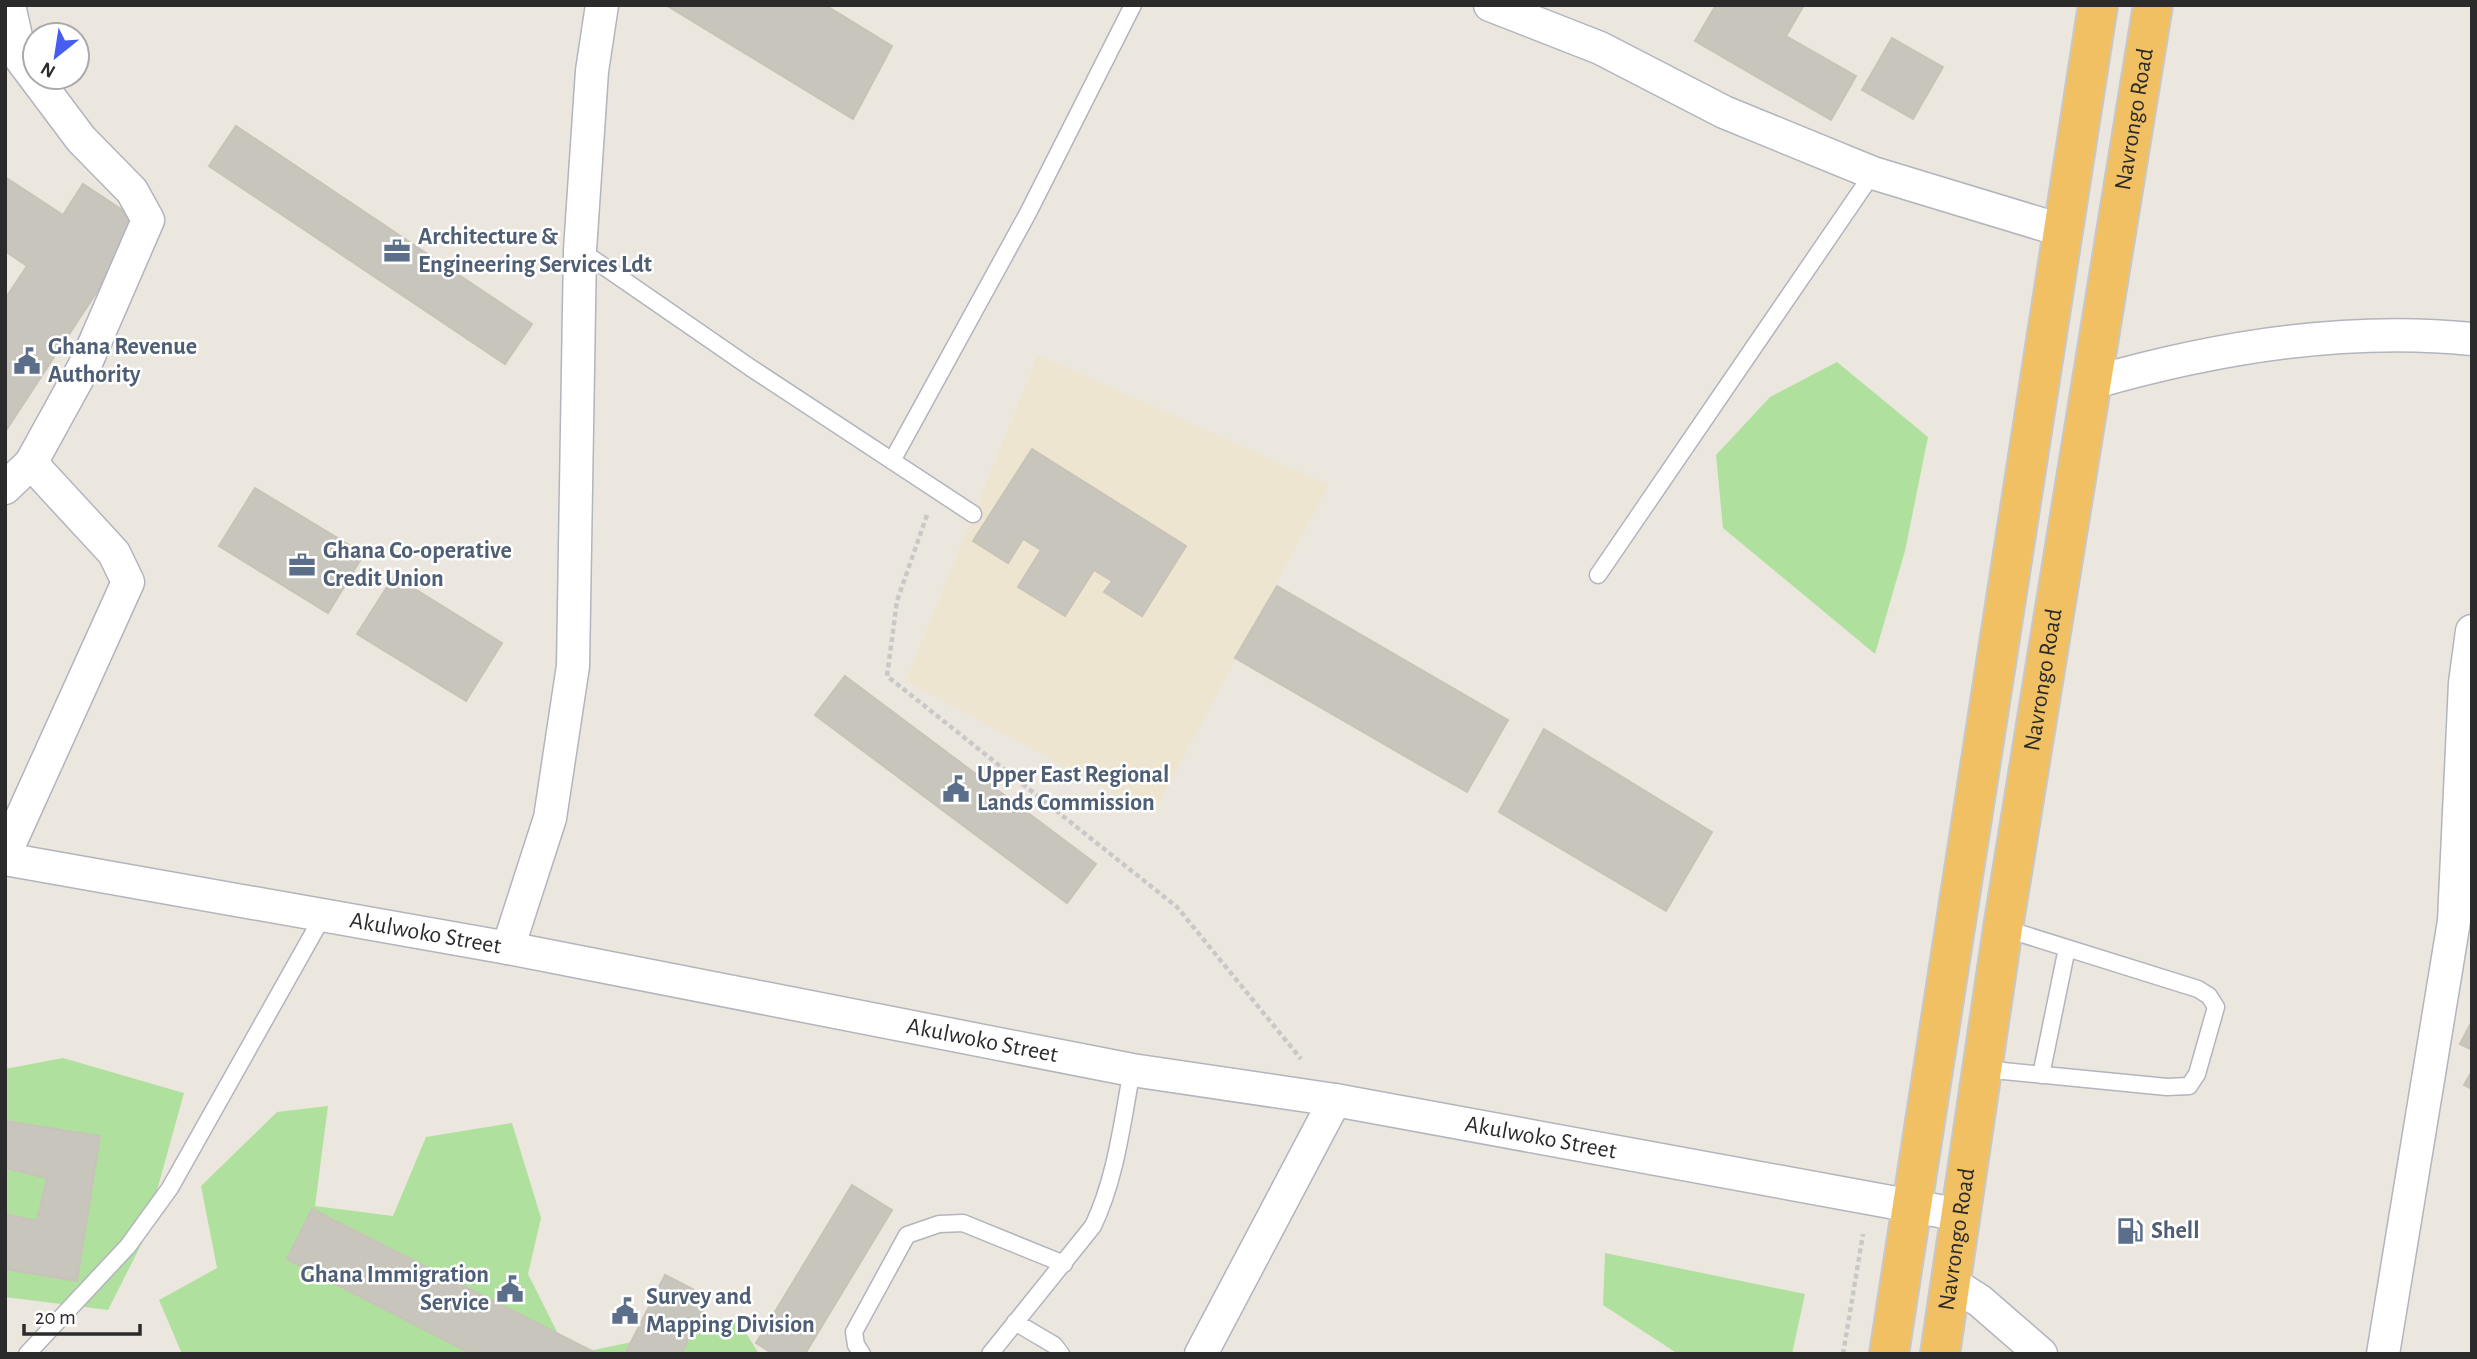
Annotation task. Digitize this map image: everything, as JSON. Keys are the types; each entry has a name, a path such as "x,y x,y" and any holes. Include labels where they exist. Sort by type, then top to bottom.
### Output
{"highway":[{"name":"Navrongo Road","path":"1889,1354 2011,550 2064,232 2098,5"},
{"name":"Navrongo Road","path":"1940,1354 2003,928 2153,5"}],"street":[{"path":"5,488 31,463 86,363 148,220 132,191 81,139 21,59 9,5"},
{"path":"508,948 550,818 572,666 580,250 592,71 602,5"},
{"path":"1490,5 1600,48 1724,112 1873,173 2064,232"},
{"path":"2092,383 2126,373 2259,346 2365,335 2428,334 2472,339"},
{"path":"5,856 128,582 114,553 31,463"},
{"path":"2383,1354 2463,926 2468,685 2472,631"},
{"name":"Akulwoko Street","path":"5,856 508,948 1132,1070 1335,1100 1961,1215"},
{"path":"1200,1354 1335,1100"},
{"path":"1952,1283 1980,1301 2041,1354"}],"lane":[{"path":"892,461 1028,213 1133,5"},
{"path":"1598,575 1873,173"},
{"path":"580,250 751,368 973,514"},
{"path":"27,1354 128,1246 170,1188 323,916"},
{"path":"1983,1069 2167,1087 2189,1086 2197,1074 2216,1007 2210,996 2198,989 2003,928"},
{"path":"2041,1075 2067,948"},
{"path":"990,1354 1093,1226 1103,1205 1114,1166 1132,1070"},
{"path":"862,1354 856,1345 853,1332 907,1235 918,1229 939,1224 963,1223 1064,1264"},
{"path":"1015,1322 1054,1345 1061,1354"}],"path":[{"path":"936,490 897,601 887,676 1177,907 1335,1100"}],"shaded area":[{"path":"1038,355 1329,485 1153,814 906,681"}],"green space":[{"path":"1837,362 1928,437 1905,551 1875,654 1723,528 1716,455 1770,397"},
{"path":"63,1058 184,1093 143,1241 108,1310 5,1297 5,1069"},
{"path":"328,1106 315,1206 393,1216 426,1137 512,1123 541,1218 528,1274 568,1354 182,1354 159,1300 217,1268 201,1186 277,1112"},
{"path":"1605,1253 1805,1294 1792,1354 1678,1354 1603,1305"},
{"path":"738,1320 759,1354 574,1354"}],"building":[{"path":"666,5 825,5 892,46 853,119"},
{"path":"1716,5 1804,5 1786,36 1856,76 1831,120 1695,41"},
{"path":"1892,38 1943,67 1913,119 1862,90"},
{"path":"236,126 532,324 505,364 209,166"},
{"path":"5,177 63,215 83,184 142,223 5,432 5,299 27,266 5,251"},
{"path":"1032,449 1186,546 1142,616 1104,592 1112,581 1094,570 1065,616 1018,587 1041,550 1023,539 1008,563 973,541"},
{"path":"255,488 364,554 328,613 219,546"},
{"path":"394,576 502,643 466,701 357,634"},
{"path":"1277,586 1508,720 1467,792 1235,658"},
{"name":"Upper East Regional Lands Commission","path":"845,676 1096,864 1067,903 815,715"},
{"path":"1544,729 1712,832 1666,911 1499,812"},
{"path":"2472,1021 2472,1050 2460,1044"},
{"path":"2472,1071 2472,1089 2464,1085"},
{"path":"5,1121 100,1136 77,1281 5,1269 5,1214 37,1221 47,1178 5,1168"},
{"path":"852,1185 892,1210 805,1354 773,1354 756,1343"},
{"path":"312,1209 596,1353 472,1354 287,1259"},
{"path":"665,1275 710,1298 681,1354 625,1354"}],"place":[{"name":"Architecture & Engineering Services Ldt","path":"397,251"},
{"name":"Ghana Revenue Authority","path":"27,361"},
{"name":"Ghana Co-operative Credit Union","path":"302,565"},
{"name":"Upper East Regional Lands Commission","path":"956,789"},
{"name":"Shell","path":"2130,1231"},
{"name":"Ghana Immigration Service","path":"510,1289"},
{"name":"Survey and Mapping Division","path":"625,1311"}]}
